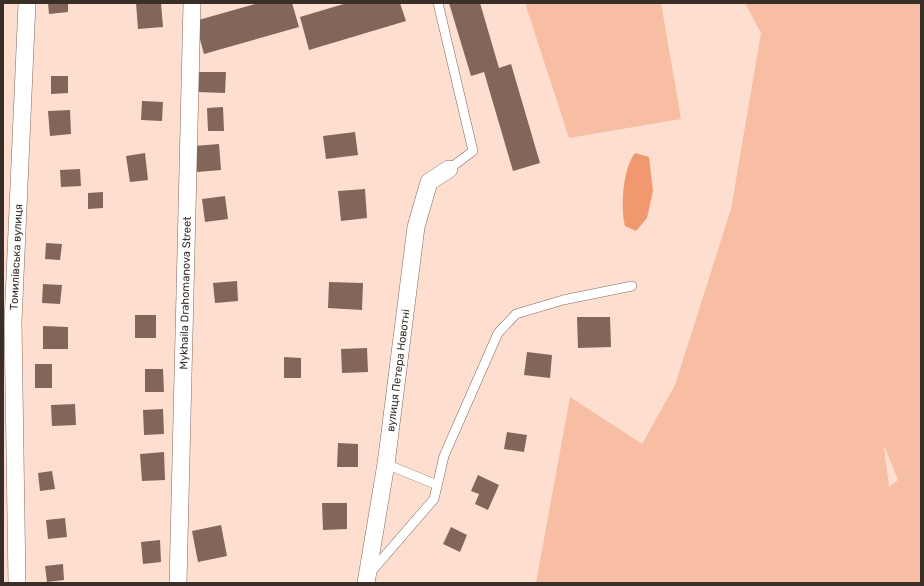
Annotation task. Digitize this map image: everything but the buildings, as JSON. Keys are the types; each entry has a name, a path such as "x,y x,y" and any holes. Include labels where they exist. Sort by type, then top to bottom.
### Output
{"street":[{"name":"Томилівська вулиця","path":"17,583 13,322 27,3"},
{"name":"Mykhaila Drahomanova Street","path":"178,583 192,3"},
{"name":"вулиця Петера Новотні","path":"367,579 386,464 416,226 429,182 449,169"}],"lane":[{"path":"438,3 473,151 449,169"},
{"path":"367,579 434,499 444,456 498,333 516,314 563,300 632,286"},
{"path":"386,464 437,485"}],"shaded area":[{"path":"525,3 661,3 681,119 569,138"},
{"path":"745,3 921,3 921,583 536,583 570,397 642,444 675,385 731,209 761,33","holes":["884,448 885,448 898,480 889,487"]},
{"path":"635,153 649,157 653,191 647,218 636,231 625,226 623,209 625,178"}]}
